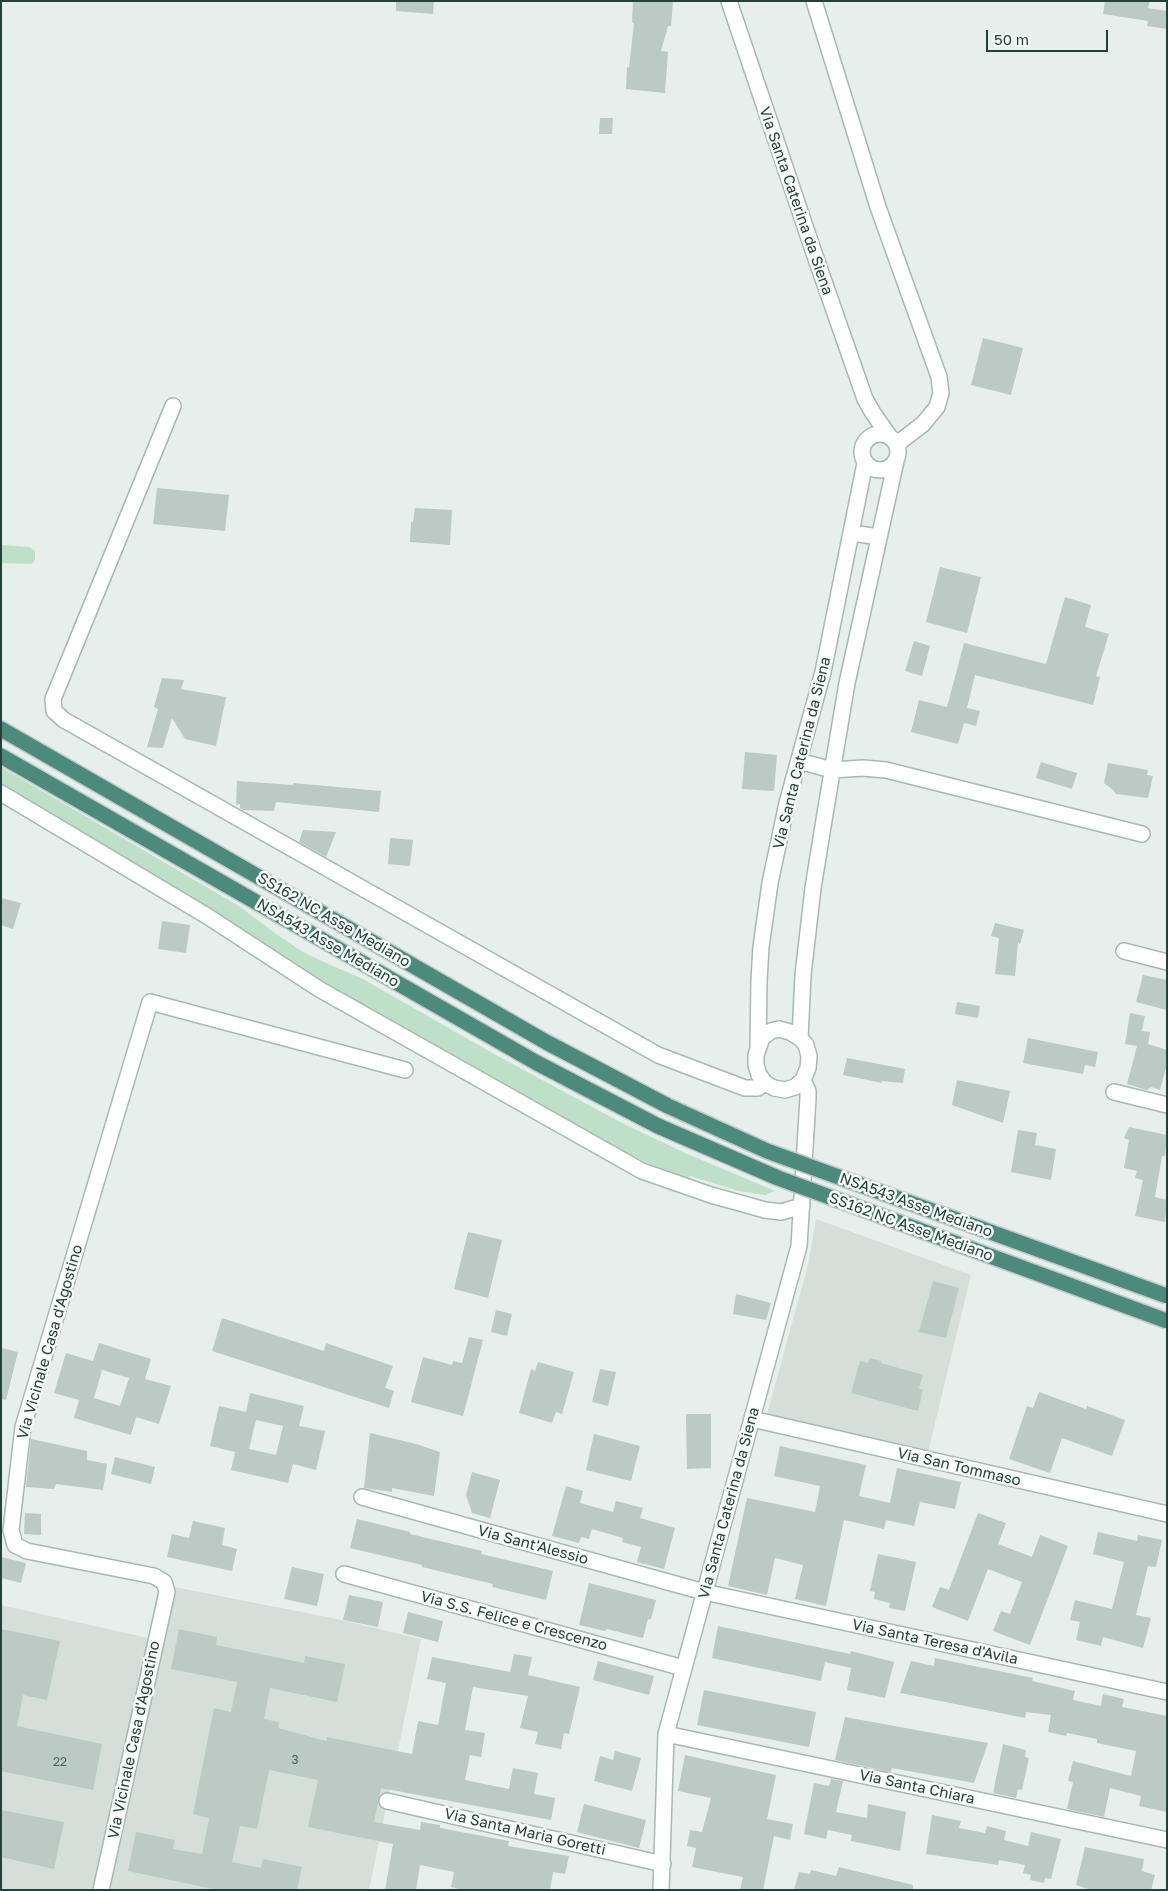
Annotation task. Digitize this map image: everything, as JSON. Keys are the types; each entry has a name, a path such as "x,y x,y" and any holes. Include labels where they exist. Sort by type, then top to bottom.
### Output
{"highway":[{"name":"SS162 NC Asse Mediano","path":"1,729 546,1042 668,1106"},
{"name":"NSA543 Asse Mediano","path":"1,756 537,1063 658,1126"},
{"name":"NSA543 Asse Mediano","path":"668,1106 767,1151 1167,1296"},
{"name":"SS162 NC Asse Mediano","path":"658,1126 778,1178 1167,1321"}],"street":[{"name":"Via Santa Caterina da Siena","path":"729,1 865,399"},
{"path":"814,1 878,207 939,377 941,393 937,407 923,424 893,440 877,434 866,440"},
{"path":"865,399 893,440 898,456 896,461 887,469 881,471 865,463 862,451 866,440 867,410 865,399"},
{"path":"173,406 53,698 54,711 64,720 658,1054 745,1088 758,1088 765,1083"},
{"name":"Via Santa Caterina da Siena","path":"800,1038 803,975 813,888 832,770 847,683 896,461"},
{"name":"Via Santa Caterina da Siena","path":"758,1046 759,980 765,915 777,850 823,672 865,463"},
{"path":"852,533 879,537"},
{"path":"799,762 832,770 862,768 886,770 1142,834"},
{"path":"1,793 206,916 319,988 642,1171 712,1195 765,1210 781,1212 802,1206"},
{"path":"1124,951 1167,962"},
{"name":"Via Vicinale Casa d'Agostino","path":"101,1890 167,1592 164,1582 154,1576 27,1551 15,1545 11,1530 23,1427 150,1002 405,1070"},
{"path":"779,1029 790,1032 800,1038 806,1045 809,1056 808,1068 803,1080 795,1087 785,1090 774,1088 765,1083 759,1075 756,1065 758,1046 762,1038 771,1031 779,1029"},
{"name":"Via Santa Caterina da Siena","path":"661,1890 666,1734 799,1246 808,1098 803,1080"},
{"path":"785,1090 803,1107 807,1118"},
{"path":"1114,1092 1167,1105"},
{"name":"Via San Tommaso","path":"752,1420 1167,1514"},
{"name":"Via Sant'Alessio","path":"362,1497 704,1592"},
{"name":"Via S.S. Felice e Crescenzo","path":"344,1574 683,1668"},
{"name":"Via Santa Teresa d'Avila","path":"704,1592 1167,1692"},
{"name":"Via Santa Chiara","path":"666,1734 1167,1840"},
{"name":"Via Santa Maria Goretti","path":"388,1801 663,1864"}],"shaded area":[{"path":"816,1219 971,1275 928,1452 767,1414 808,1265"},
{"path":"159,1584 332,1618 421,1639 369,1890 1,1890 1,1605 148,1638"}],"green space":[{"path":"1,545 30,547 35,551 35,560 32,564 1,563"},
{"path":"1,767 239,906 303,952 361,978 496,1055 620,1122 685,1153 775,1191 765,1195 739,1191 690,1176 687,1179 645,1162 570,1123 327,986 1,787"}],"building":[{"path":"396,1 434,1 433,14 396,11"},
{"path":"633,1 673,1 671,26 668,26 661,51 668,52 665,93 626,89 627,67 629,68 634,23 632,22"},
{"path":"1105,1 1150,1 1148,8 1167,11 1167,29 1147,26 1148,21 1103,14"},
{"path":"600,118 613,118 612,134 599,134"},
{"path":"983,338 1023,348 1011,395 971,385"},
{"path":"157,488 229,495 225,531 153,524"},
{"path":"415,508 452,510 450,545 410,542 411,522 413,522"},
{"path":"940,567 981,577 967,633 926,622"},
{"path":"1065,597 1091,605 1085,627 1109,634 1096,676 1100,677 1093,705 975,675 967,708 980,711 976,726 964,723 958,744 911,732 919,700 947,707 964,643 1046,664"},
{"path":"914,641 930,646 922,676 905,671"},
{"path":"162,678 184,680 181,689 226,697 216,746 185,739 172,718 163,748 147,747 158,709 154,707"},
{"path":"745,752 777,755 774,791 742,789"},
{"path":"1041,762 1077,773 1072,789 1036,778"},
{"path":"1108,763 1148,770 1147,775 1153,776 1148,798 1116,794 1104,783"},
{"path":"237,781 293,785 293,783 381,791 379,812 276,802 274,811 243,810 240,808 240,804 236,805"},
{"path":"303,830 336,832 326,857 299,842"},
{"path":"390,838 413,840 410,866 388,864"},
{"path":"1,898 21,903 13,929 1,925"},
{"path":"162,921 190,925 186,953 158,949"},
{"path":"995,923 1024,930 1020,944 1018,943 1015,976 995,974 999,938 991,936"},
{"path":"1143,975 1167,980 1167,1010 1136,1002"},
{"path":"957,1002 980,1006 978,1018 955,1014"},
{"path":"1130,1013 1145,1016 1142,1031 1150,1032 1148,1044 1167,1050 1167,1064 1160,1090 1151,1087 1147,1090 1127,1084 1137,1046 1125,1044"},
{"path":"1028,1038 1098,1052 1095,1067 1085,1065 1083,1074 1023,1063"},
{"path":"847,1058 905,1069 903,1083 882,1081 882,1083 843,1075"},
{"path":"957,1080 1010,1091 1003,1123 952,1105"},
{"path":"1129,1127 1167,1135 1165,1156 1162,1156 1155,1197 1167,1200 1165,1222 1135,1216 1143,1180 1135,1178 1137,1171 1124,1168 1129,1140 1124,1138"},
{"path":"1018,1130 1037,1133 1035,1145 1056,1149 1051,1180 1011,1172"},
{"path":"468,1232 502,1240 488,1298 454,1289"},
{"path":"933,1281 959,1288 946,1338 919,1332"},
{"path":"736,1294 771,1303 766,1320 733,1314"},
{"path":"496,1310 512,1314 507,1336 491,1332"},
{"path":"222,1318 324,1351 326,1343 393,1366 385,1388 394,1391 389,1408 212,1351"},
{"path":"469,1337 483,1340 463,1416 411,1402 423,1357 452,1365 453,1361 462,1363"},
{"path":"99,1343 151,1359 145,1379 171,1386 159,1424 136,1417 131,1435 74,1418 79,1400 54,1393 66,1353 93,1361","holes":["102,1370 129,1378 120,1406 94,1398"]},
{"path":"1,1348 18,1352 6,1400 1,1399"},
{"path":"870,1358 923,1375 919,1388 923,1390 918,1411 851,1393 860,1361 868,1363"},
{"path":"538,1362 574,1372 562,1414 556,1412 552,1423 519,1413 531,1369 535,1371"},
{"path":"600,1369 616,1372 608,1406 592,1402"},
{"path":"1039,1392 1086,1409 1087,1406 1125,1420 1112,1456 1062,1438 1050,1473 1009,1459 1027,1406 1033,1408"},
{"path":"250,1393 304,1406 299,1426 325,1431 316,1470 293,1464 288,1483 231,1470 235,1452 210,1446 219,1406 246,1412","holes":["256,1420 283,1426 276,1455 249,1449"]},
{"path":"686,1414 711,1414 711,1468 687,1469"},
{"path":"370,1433 440,1452 434,1496 392,1488 392,1492 364,1488"},
{"path":"594,1434 640,1446 631,1481 586,1470"},
{"path":"31,1439 87,1451 87,1460 107,1464 103,1490 56,1484 54,1489 26,1487"},
{"path":"780,1446 866,1465 859,1496 890,1503 897,1468 961,1482 955,1509 920,1502 914,1526 886,1520 884,1529 844,1520 826,1606 795,1599 803,1565 775,1558 767,1595 728,1586 747,1498 815,1512 820,1486 774,1476"},
{"path":"115,1457 155,1467 151,1484 111,1474"},
{"path":"472,1472 500,1480 490,1518 472,1513 466,1495"},
{"path":"566,1486 583,1491 580,1503 613,1512 616,1501 643,1508 640,1518 675,1528 664,1569 637,1562 641,1547 622,1542 623,1538 592,1529 589,1539 581,1537 579,1543 552,1536"},
{"path":"25,1513 41,1514 41,1535 24,1534"},
{"path":"978,1513 1006,1523 998,1544 1032,1557 1040,1535 1068,1546 1030,1645 993,1631 1001,1611 1010,1614 1022,1582 988,1569 968,1621 932,1607 940,1587 949,1590"},
{"path":"357,1519 482,1551 481,1554 553,1571 546,1600 492,1587 493,1584 422,1567 422,1565 350,1548"},
{"path":"193,1521 225,1528 222,1545 237,1549 232,1571 167,1557 172,1534 189,1538"},
{"path":"1098,1532 1137,1541 1138,1535 1162,1540 1156,1567 1148,1566 1136,1615 1151,1618 1143,1648 1103,1637 1101,1646 1076,1640 1080,1622 1070,1620 1075,1600 1112,1609 1124,1562 1093,1554"},
{"path":"878,1554 916,1562 905,1611 889,1608 890,1603 874,1599 875,1592 870,1591"},
{"path":"1,1557 26,1563 21,1583 1,1578"},
{"path":"292,1567 324,1574 317,1606 284,1599"},
{"path":"589,1583 656,1600 643,1638 607,1629 605,1631 579,1625"},
{"path":"349,1595 383,1602 378,1627 343,1620"},
{"path":"408,1612 443,1621 438,1642 403,1633"},
{"path":"718,1626 850,1654 851,1651 894,1662 885,1698 847,1690 851,1668 825,1662 821,1681 712,1658"},
{"path":"1,1629 60,1641 47,1700 23,1695 17,1726 102,1744 93,1790 1,1771"},
{"path":"179,1629 217,1637 216,1645 304,1663 305,1656 345,1664 337,1702 270,1688 264,1719 279,1722 278,1728 326,1741 327,1737 412,1754 418,1721 438,1725 446,1683 427,1679 432,1657 510,1672 514,1654 532,1657 528,1675 580,1687 569,1734 564,1733 561,1749 535,1744 538,1732 520,1728 528,1696 473,1687 465,1730 485,1733 481,1757 470,1755 465,1780 509,1789 513,1768 538,1773 534,1794 555,1798 551,1820 381,1788 374,1822 420,1830 421,1822 440,1825 440,1828 509,1841 508,1846 569,1856 565,1874 553,1872 550,1890 463,1890 451,1887 454,1872 420,1865 416,1890 385,1890 393,1844 308,1827 318,1780 269,1770 257,1829 240,1826 232,1862 261,1868 263,1859 302,1867 297,1890 218,1890 128,1871 136,1832 175,1840 173,1849 202,1854 209,1818 193,1814 214,1708 231,1712 237,1682 171,1669"},
{"path":"935,1658 1033,1678 1032,1681 1075,1691 1073,1700 1101,1706 1103,1694 1124,1699 1122,1707 1167,1716 1167,1812 1139,1806 1141,1796 1110,1788 1104,1817 1067,1809 1073,1782 1068,1781 1073,1761 1131,1776 1136,1751 1097,1743 1097,1739 1067,1733 1066,1736 1048,1732 1051,1715 1026,1712 1025,1718 900,1693 911,1661 934,1666"},
{"path":"598,1661 654,1676 649,1695 593,1680"},
{"path":"704,1690 816,1712 809,1747 697,1725"},
{"path":"845,1717 988,1743 974,1783 892,1768 891,1772 835,1760"},
{"path":"1003,1744 1026,1750 1025,1757 1029,1758 1022,1790 1018,1789 1016,1798 993,1793"},
{"path":"615,1751 641,1758 632,1791 594,1781 600,1756 613,1760"},
{"path":"685,1755 776,1775 767,1819 793,1824 790,1840 774,1836 763,1890 740,1890 743,1877 692,1867 696,1848 687,1846 690,1830 702,1832 711,1798 678,1791"},
{"path":"831,1779 843,1781 836,1812 867,1818 868,1804 906,1812 900,1851 851,1841 852,1835 828,1830 826,1839 804,1834 814,1783 829,1786"},
{"path":"584,1804 646,1820 639,1848 577,1832"},
{"path":"1,1810 64,1822 54,1869 1,1857"},
{"path":"932,1815 961,1821 959,1828 985,1833 987,1826 1006,1831 1004,1840 1028,1846 1031,1832 1061,1839 1051,1879 1045,1878 1044,1883 1030,1880 1031,1875 1023,1873 1025,1865 999,1860 998,1865 926,1854"},
{"path":"1085,1847 1144,1859 1142,1871 1155,1875 1151,1890 1091,1890 1076,1885"},
{"path":"839,1867 913,1885 913,1890 794,1890 799,1872 810,1874 811,1870 836,1876"}]}
